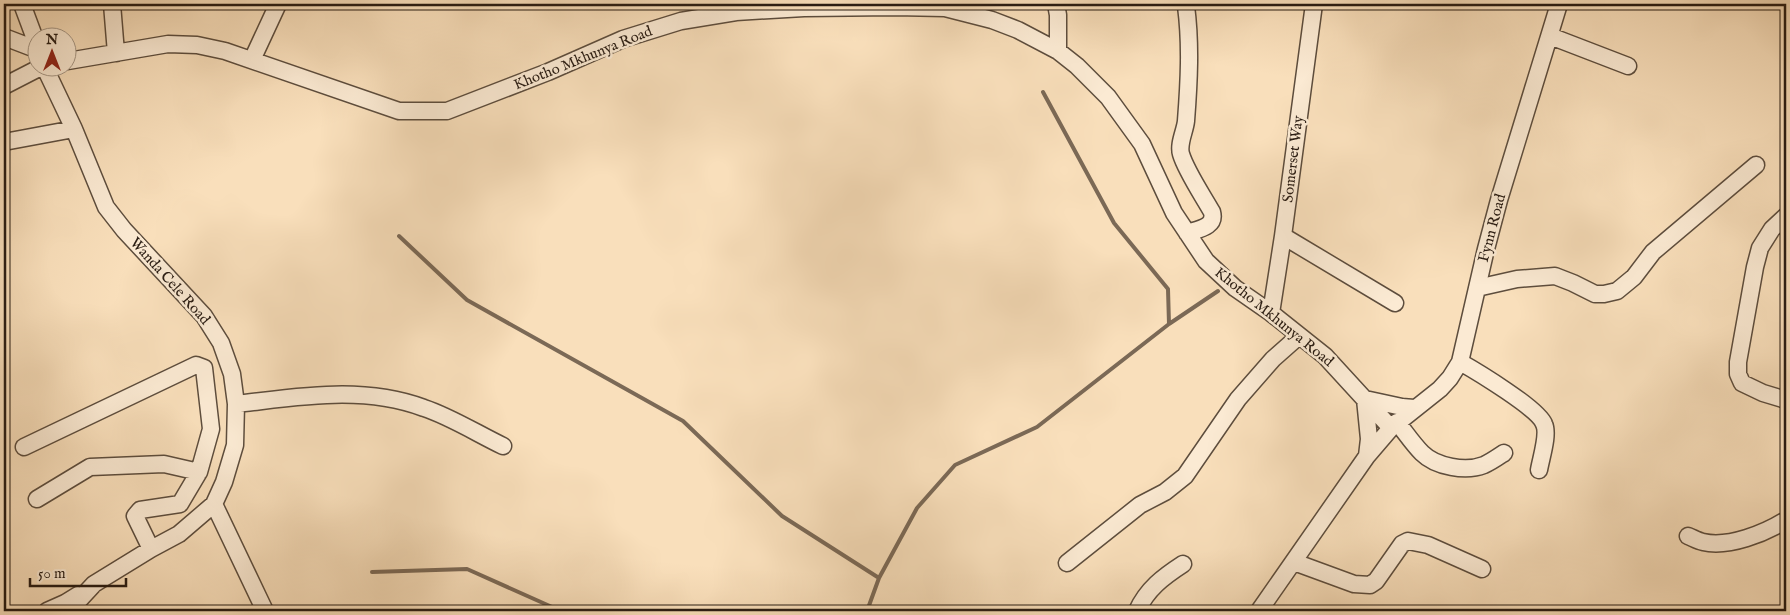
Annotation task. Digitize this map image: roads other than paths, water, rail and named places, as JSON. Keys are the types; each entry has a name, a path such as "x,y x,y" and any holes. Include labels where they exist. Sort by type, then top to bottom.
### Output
{"street":[{"path":"22,4 31,28"},
{"path":"112,4 116,53"},
{"path":"252,60 278,4"},
{"path":"1056,4 1058,15 1058,51"},
{"name":"Somerset Way","path":"1271,314 1314,4"},
{"name":"Fynn Road","path":"1394,425 1440,389 1460,362 1499,200 1560,4"},
{"name":"Khotho Mkhunya Road","path":"78,59 168,44 197,45 225,51 399,111 447,111 548,72 623,39 681,21 736,12 804,6 945,8 992,20 1018,30 1058,51 1077,66 1108,97 1142,144 1174,213 1206,261 1235,288 1325,356 1365,399 1423,454 1440,464 1451,467 1474,468 1485,465 1504,453"},
{"path":"1186,6 1189,57 1186,126 1180,149 1214,218 1212,223 1206,227 1187,233"},
{"path":"1550,36 1628,66"},
{"path":"4,37 28,45"},
{"path":"4,86 28,74"},
{"name":"Wanda Cele Road","path":"50,78 74,129 106,207 124,230 204,316 221,342 232,374 236,404 235,445 224,482 214,504 179,534 94,584 69,611"},
{"path":"4,142 74,129"},
{"path":"1477,288 1517,279 1555,276 1595,294 1616,291 1634,277 1653,252 1756,165"},
{"path":"1786,216 1772,229 1760,248 1754,267 1738,362 1738,374 1742,384 1786,400"},
{"path":"1283,236 1395,303"},
{"path":"1067,563 1140,505 1165,492 1185,476 1238,399 1273,359 1299,336"},
{"path":"1460,362 1490,379 1540,417 1546,431 1539,470"},
{"path":"24,447 196,365 204,368 211,429 199,472 180,504 140,510 135,516 151,549"},
{"path":"236,404 336,394 364,394 390,398 425,408 503,446"},
{"path":"1367,456 1369,439 1365,399 1414,408"},
{"path":"1259,611 1367,456 1394,425"},
{"path":"37,499 90,467 164,464 199,472"},
{"path":"214,504 265,611"},
{"path":"1688,536 1704,542 1732,542 1746,538 1786,520"},
{"path":"1294,562 1354,584 1370,585 1376,581 1402,544 1408,541 1428,545 1482,569"},
{"path":"1137,611 1145,595 1183,564"},
{"path":"47,611 65,603 94,584"}],"waterway":[{"path":"1043,92 1114,223 1168,289 1169,324"},
{"path":"399,236 467,300 683,421 782,516 879,578"},
{"path":"867,611 879,578 917,508 955,465 1037,427 1169,324 1218,291"},
{"path":"372,572 467,569 561,611"}]}
